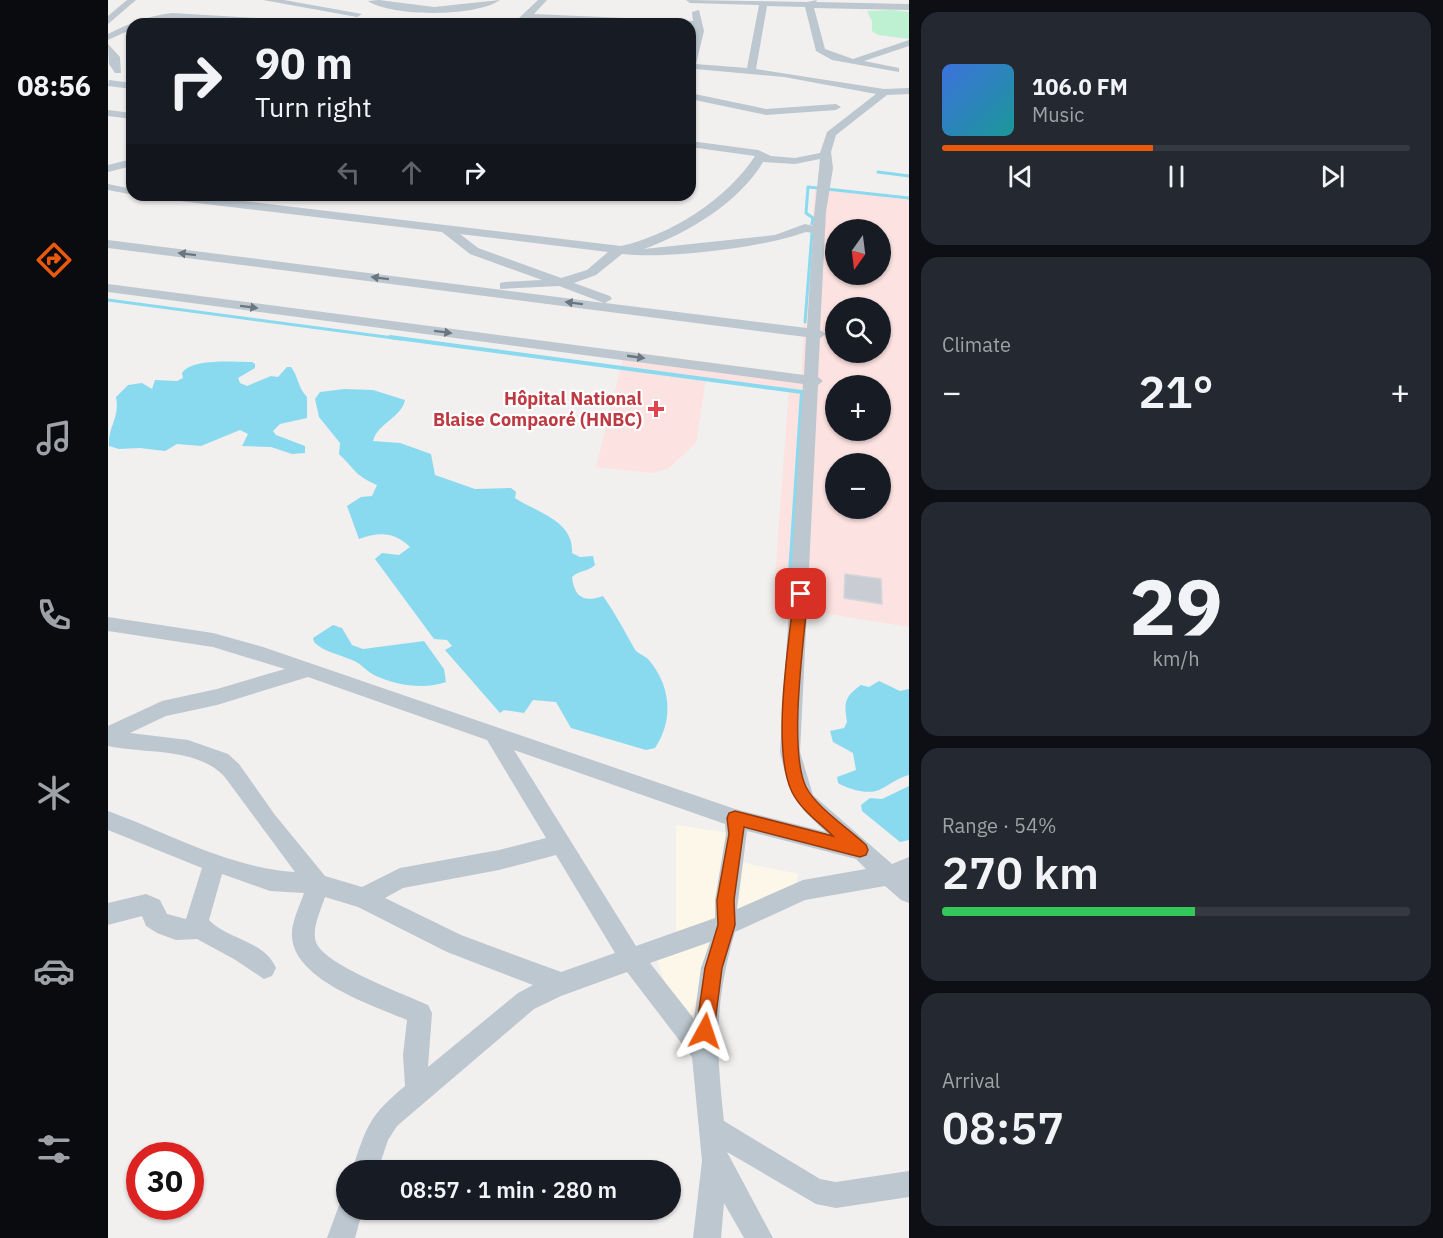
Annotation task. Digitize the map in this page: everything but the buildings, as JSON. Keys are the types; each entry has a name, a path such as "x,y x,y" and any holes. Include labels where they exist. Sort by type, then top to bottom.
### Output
{"street":[{"path":"108,21 132,0"},
{"path":"267,0 357,14"},
{"path":"351,18 372,1 437,12 468,8 496,0"},
{"path":"526,16 543,0"},
{"path":"690,0 885,4 909,7"},
{"path":"694,0 698,24 696,32"},
{"path":"751,70 763,18 763,3"},
{"path":"814,3 821,51 834,70 886,91 909,91"},
{"path":"151,18 172,16 206,18"},
{"path":"526,16 595,18"},
{"path":"108,37 126,29"},
{"path":"857,62 861,57 887,52 909,43"},
{"path":"108,47 115,57 114,64 118,71"},
{"path":"696,68 834,70 857,62 903,61"},
{"path":"903,61 886,91 838,126 831,134 825,155 827,168 819,230 814,381 791,706 792,766 799,789 806,801 860,850 903,881"},
{"path":"834,70 830,91 836,107 838,126"},
{"path":"109,83 126,85"},
{"path":"696,97 766,112 836,107"},
{"path":"108,113 126,116"},
{"path":"696,145 758,153 769,159"},
{"path":"461,288 558,283 589,275 619,251 660,237 709,207 743,183 759,158 795,161 825,155"},
{"path":"108,169 126,164"},
{"path":"110,189 126,191"},
{"path":"212,201 619,251 664,253 777,238 805,228 819,230"},
{"path":"446,230 474,251 558,283 614,301 816,331"},
{"path":"108,244 816,331"},
{"path":"108,288 814,381"},
{"path":"108,624 213,640 307,669 735,818 860,850"},
{"path":"108,737 162,709 217,697 307,669"},
{"path":"493,733 631,958 704,1053"},
{"path":"108,737 136,744 187,749 213,756 231,768 242,781 250,798 318,884"},
{"path":"707,1238 715,1161 704,1053 710,989 726,925 726,900 737,834 735,818"},
{"path":"108,820 214,863 270,881 318,884 363,898 455,944 561,984"},
{"path":"363,898 400,878 499,860 562,844"},
{"path":"214,863 196,921 199,928 207,935 250,956 264,968"},
{"path":"368,1160 377,1133 388,1117 526,1001 561,984 726,925 803,890 903,881"},
{"path":"318,884 303,933 308,953 344,980 420,1013 415,1055 418,1093"},
{"path":"108,914 146,905 152,907 154,918 174,930 187,931 199,928"},
{"path":"711,1128 816,1191 836,1195 909,1184"},
{"path":"715,1161 759,1238"},
{"path":"341,1238 347,1220"}],"shaded area":[{"name":"Hôpital National Blaise Compaoré (HNBC)","path":"815,189 909,199 909,627 773,605 789,388 706,378 696,443 668,469 652,473 596,467 625,351 801,375"},
{"path":"676,825 737,834 735,861 798,874 795,893 730,922 711,1015 675,1015 654,950 676,942"}],"green space":[{"path":"867,11 909,12 909,39 878,35 872,31 872,21"}],"water":[{"path":"214,362 252,362 255,368 238,378 240,383 247,386 271,376 278,377 287,367 291,367 294,371 307,397 307,418 280,424 273,431 276,435 305,446 305,453 292,454 271,447 242,446 248,434 240,430 201,446 177,444 165,451 140,448 119,449 109,446 117,405 116,397 128,385 142,383 152,389 155,380 177,381 183,378 182,373 187,368 195,365"},
{"path":"344,389 373,390 405,400 403,406 380,430 373,441 400,443 431,454 435,475 475,489 511,488 516,492 515,498 561,525 571,542 572,553 580,557 593,556 595,565 572,577 573,584 581,597 590,599 603,596 635,650 648,659 656,669 665,691 667,714 665,726 655,748 646,750 571,728 556,702 533,700 524,713 504,710 500,713 445,650 452,646 447,640 434,639 375,559 382,553 399,555 410,547 398,538 386,534 359,539 347,506 361,497 372,496 377,485 359,475 339,454 340,443 319,417 315,399 320,392"},
{"path":"333,625 342,628 352,645 363,649 424,641 444,669 446,682 419,686 392,682 376,676 355,661 327,651 314,642 313,638"},
{"path":"879,681 900,691 909,689 909,775 879,790 858,791 838,783 837,777 856,770 853,753 833,742 830,731 844,728 847,722 846,701 851,693 861,685 869,687"},
{"path":"909,786 909,840 900,842 862,811 861,805 870,798 882,799"}],"waterway":[{"path":"878,172 909,176"},
{"path":"812,224 813,218 806,213 808,187 909,198"},
{"path":"805,322 812,233"},
{"path":"108,300 401,339"},
{"path":"390,337 802,392 790,574"},
{"path":"789,583 790,573"}],"place":[{"name":"Hôpital National Blaise Compaoré (HNBC)","path":"656,409"}],"route":[{"path":"705,1031 713,968 726,925 726,900 737,834 735,818 860,850 806,801 799,789 792,766 791,706 801,594"}]}
